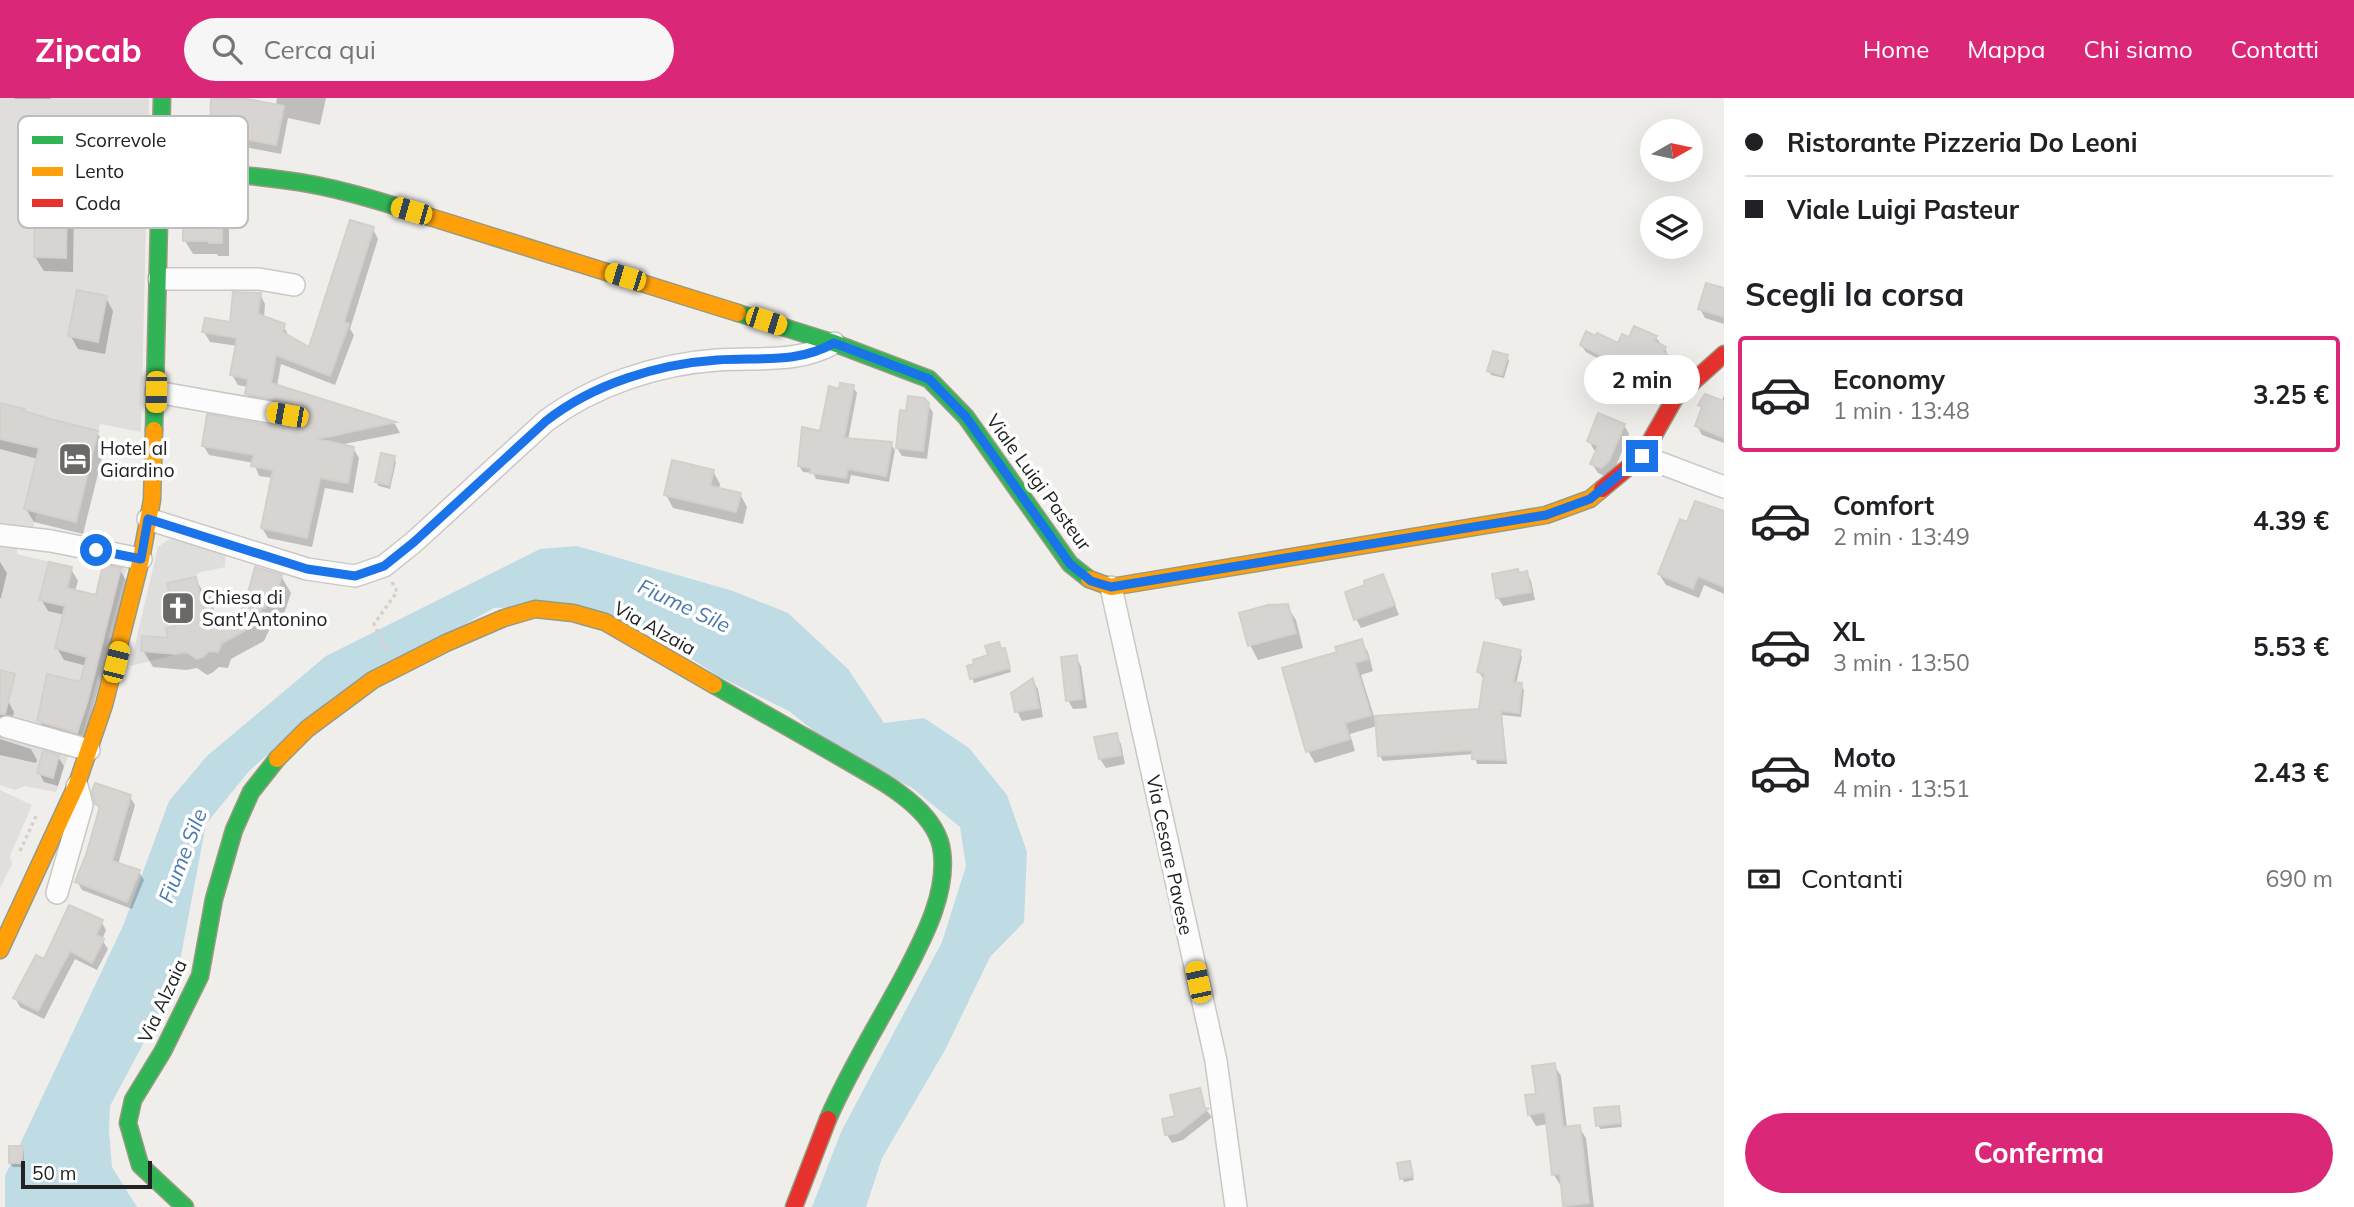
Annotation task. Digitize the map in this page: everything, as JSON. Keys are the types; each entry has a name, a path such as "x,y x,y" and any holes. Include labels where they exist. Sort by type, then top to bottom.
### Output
{"street":[{"path":"162,98 162,116"},
{"name":"Viale Luigi Pasteur","path":"248,176 288,180 372,199 834,343 929,379 966,417 1070,564 1091,581 1111,587"},
{"path":"0,950 8,920 77,784 110,683 141,559 152,500 160,228"},
{"path":"159,279 259,279 294,285"},
{"path":"148,519 307,569 355,576 384,566 414,542 569,403 646,373 680,365 719,359 794,357 822,350 834,343"},
{"path":"1111,587 1546,515 1590,499 1642,456 1675,398 1724,354"},
{"path":"156,392 287,415"},
{"path":"1642,456 1724,487"},
{"path":"0,535 51,541 141,559"},
{"name":"Via Cesare Pavese","path":"1111,587 1216,1061 1236,1207"},
{"name":"Via Alzaia","path":"185,1207 140,1166 128,1123 133,1100 163,1051 200,976 214,899 234,830 251,792 275,761 307,729 373,680 446,643 504,618 536,609 573,613 605,622 875,777 910,799 932,826 942,851 942,877 934,907 915,957 848,1076 826,1121 794,1207"},
{"path":"7,727 89,750"},
{"path":"57,893 82,805 77,784"}],"path":[{"path":"376,627 374,624 397,592 384,566"}],"shaded area":[{"path":"0,98 149,98 149,116 18,116 18,228 146,228 141,432 100,424 76,522 37,512 33,528 0,524"},
{"name":"Chiesa di Sant'Antonino","path":"186,535 226,542 225,567 197,573 196,576 201,598 210,597 220,648 216,651 210,650 200,658 193,658 188,652 130,666 158,547 169,539"},
{"path":"0,540 17,547 17,554 72,567 67,588 95,595 104,561 127,567 81,740 70,751 56,792 24,786 15,790 0,785"},
{"path":"0,790 32,805 10,856 12,864 0,888"}],"water":[{"name":"Fiume Sile","path":"577,546 733,591 788,613 848,669 884,723 924,718 969,748 1007,795 1027,852 1024,922 990,957 945,1050 882,1158 866,1207 812,1207 841,1132 942,942 966,866 960,827 911,787 850,760 789,711 718,676 652,633 579,605 494,608 332,698 249,771 206,824 176,982 110,1106 112,1167 137,1207 5,1207 5,1176 123,926 169,801 207,756 326,656 540,549"}],"building":[{"path":"211,98 243,98 284,106 276,145 248,140 248,116 211,116"},
{"path":"350,220 374,227 344,322 349,324 330,376 276,355 271,383 396,422 318,439 354,447 348,483 320,478 307,538 261,528 273,470 251,466 254,455 202,446 207,414 285,428 297,423 299,411 296,405 290,402 245,394 248,379 230,375 237,338 202,332 205,318 230,322 233,292 261,293 258,314 285,324 283,332 309,347"},
{"path":"34,228 66,228 66,258 34,257"},
{"path":"183,228 222,228 222,243 183,241"},
{"path":"1706,283 1724,288 1724,317 1698,309"},
{"path":"77,290 107,296 98,342 68,336"},
{"path":"1634,326 1657,336 1654,341 1666,347 1663,352 1668,355 1661,371 1638,361 1626,396 1604,388 1612,365 1599,361 1600,355 1580,345 1586,331 1618,343 1622,334 1629,337"},
{"path":"1493,351 1508,355 1502,375 1487,371"},
{"path":"840,383 854,385 844,438 892,442 886,476 848,469 846,478 810,473 811,468 798,466 802,427 820,431 829,386 839,389"},
{"path":"1705,394 1724,401 1724,438 1695,426 1702,407 1698,405"},
{"path":"908,396 924,398 929,403 923,451 896,448 900,410 906,411"},
{"path":"0,403 98,431 76,522 24,509 39,448 0,439"},
{"path":"1598,413 1625,424 1609,461 1601,468 1590,464 1598,446 1587,441"},
{"path":"381,453 395,456 389,485 375,482"},
{"path":"672,460 714,470 710,486 741,493 736,512 664,495"},
{"path":"1695,501 1724,511 1724,587 1698,576 1693,589 1658,574 1680,519 1687,522"},
{"path":"49,562 72,567 67,588 96,595 103,565 121,568 88,700 77,733 37,721 47,674 80,682 87,657 55,648 65,606 39,600"},
{"path":"255,567 282,575 275,599 269,597 255,625 222,643 218,652 209,651 197,659 186,652 176,654 141,651 142,636 168,638 166,628 176,626 167,583 196,577 201,598 210,597 215,618 235,615 244,607"},
{"path":"1518,569 1519,573 1527,571 1531,592 1496,598 1492,574"},
{"path":"1383,574 1395,605 1354,620 1345,592 1365,585 1364,581"},
{"path":"1288,604 1296,633 1248,646 1239,613 1268,605"},
{"path":"1362,639 1368,659 1355,663 1371,715 1345,723 1350,739 1306,752 1282,668 1337,652 1335,647"},
{"path":"999,642 1001,649 1005,648 1010,668 970,679 967,666 974,664 973,660 988,655 985,646"},
{"path":"1484,642 1521,650 1513,682 1522,683 1519,713 1501,711 1505,760 1472,759 1472,750 1378,756 1375,716 1479,709 1484,674 1477,672"},
{"path":"1077,655 1082,699 1066,701 1061,657"},
{"path":"0,670 15,674 5,714 0,714"},
{"path":"1033,678 1039,708 1015,712 1011,693"},
{"path":"1117,733 1121,755 1099,759 1094,737"},
{"path":"43,751 59,755 53,778 37,773"},
{"path":"95,783 131,795 112,861 140,870 127,902 75,882 100,806 95,804 92,791"},
{"path":"69,905 103,920 96,935 104,939 92,963 70,951 38,1011 13,998 36,955 44,959"},
{"path":"1555,1063 1563,1127 1580,1125 1589,1203 1563,1206 1560,1174 1552,1175 1545,1112 1528,1115 1525,1095 1536,1094 1532,1066"},
{"path":"1200,1088 1205,1109 1209,1108 1178,1133 1165,1135 1162,1119 1175,1116 1170,1095"},
{"path":"1619,1106 1621,1123 1596,1126 1594,1108"},
{"path":"9,1146 23,1146 22,1163 9,1163"},
{"path":"1410,1161 1413,1176 1400,1179 1397,1163"}],"traffic: fast":[{"path":"162,98 162,116"},
{"path":"248,176 321,186 430,217"},
{"path":"154,430 159,228"},
{"path":"738,313 834,343 929,379 966,417 1070,564 1089,579"},
{"path":"714,685 897,791 915,806 933,827 941,845 943,867 934,912 908,968 828,1119"},
{"path":"185,1207 140,1165 128,1123 133,1100 163,1051 200,976 214,899 234,830 251,792 277,759"}],"traffic: slow":[{"path":"430,217 738,313"},
{"path":"0,950 77,784 104,705 141,559 152,500 154,430"},
{"path":"1089,579 1111,587 1546,515 1590,499 1602,489"},
{"path":"277,759 307,729 373,680 446,643 504,618 535,609 573,613 605,622 714,685"}],"traffic: jam":[{"path":"1602,489 1642,456 1675,398 1724,354"},
{"path":"794,1207 828,1119"}],"place":[{"name":"Hotel al Giardino","path":"75,459"},
{"name":"Chiesa di Sant'Antonino","path":"178,608"}],"route":[{"path":"96,550 141,559 148,519 307,569 355,576 384,566 414,542 569,403 646,373 680,365 719,359 794,357 822,350 834,343 929,379 966,417 1070,564 1091,581 1111,587 1546,515 1590,499 1642,456"}]}
